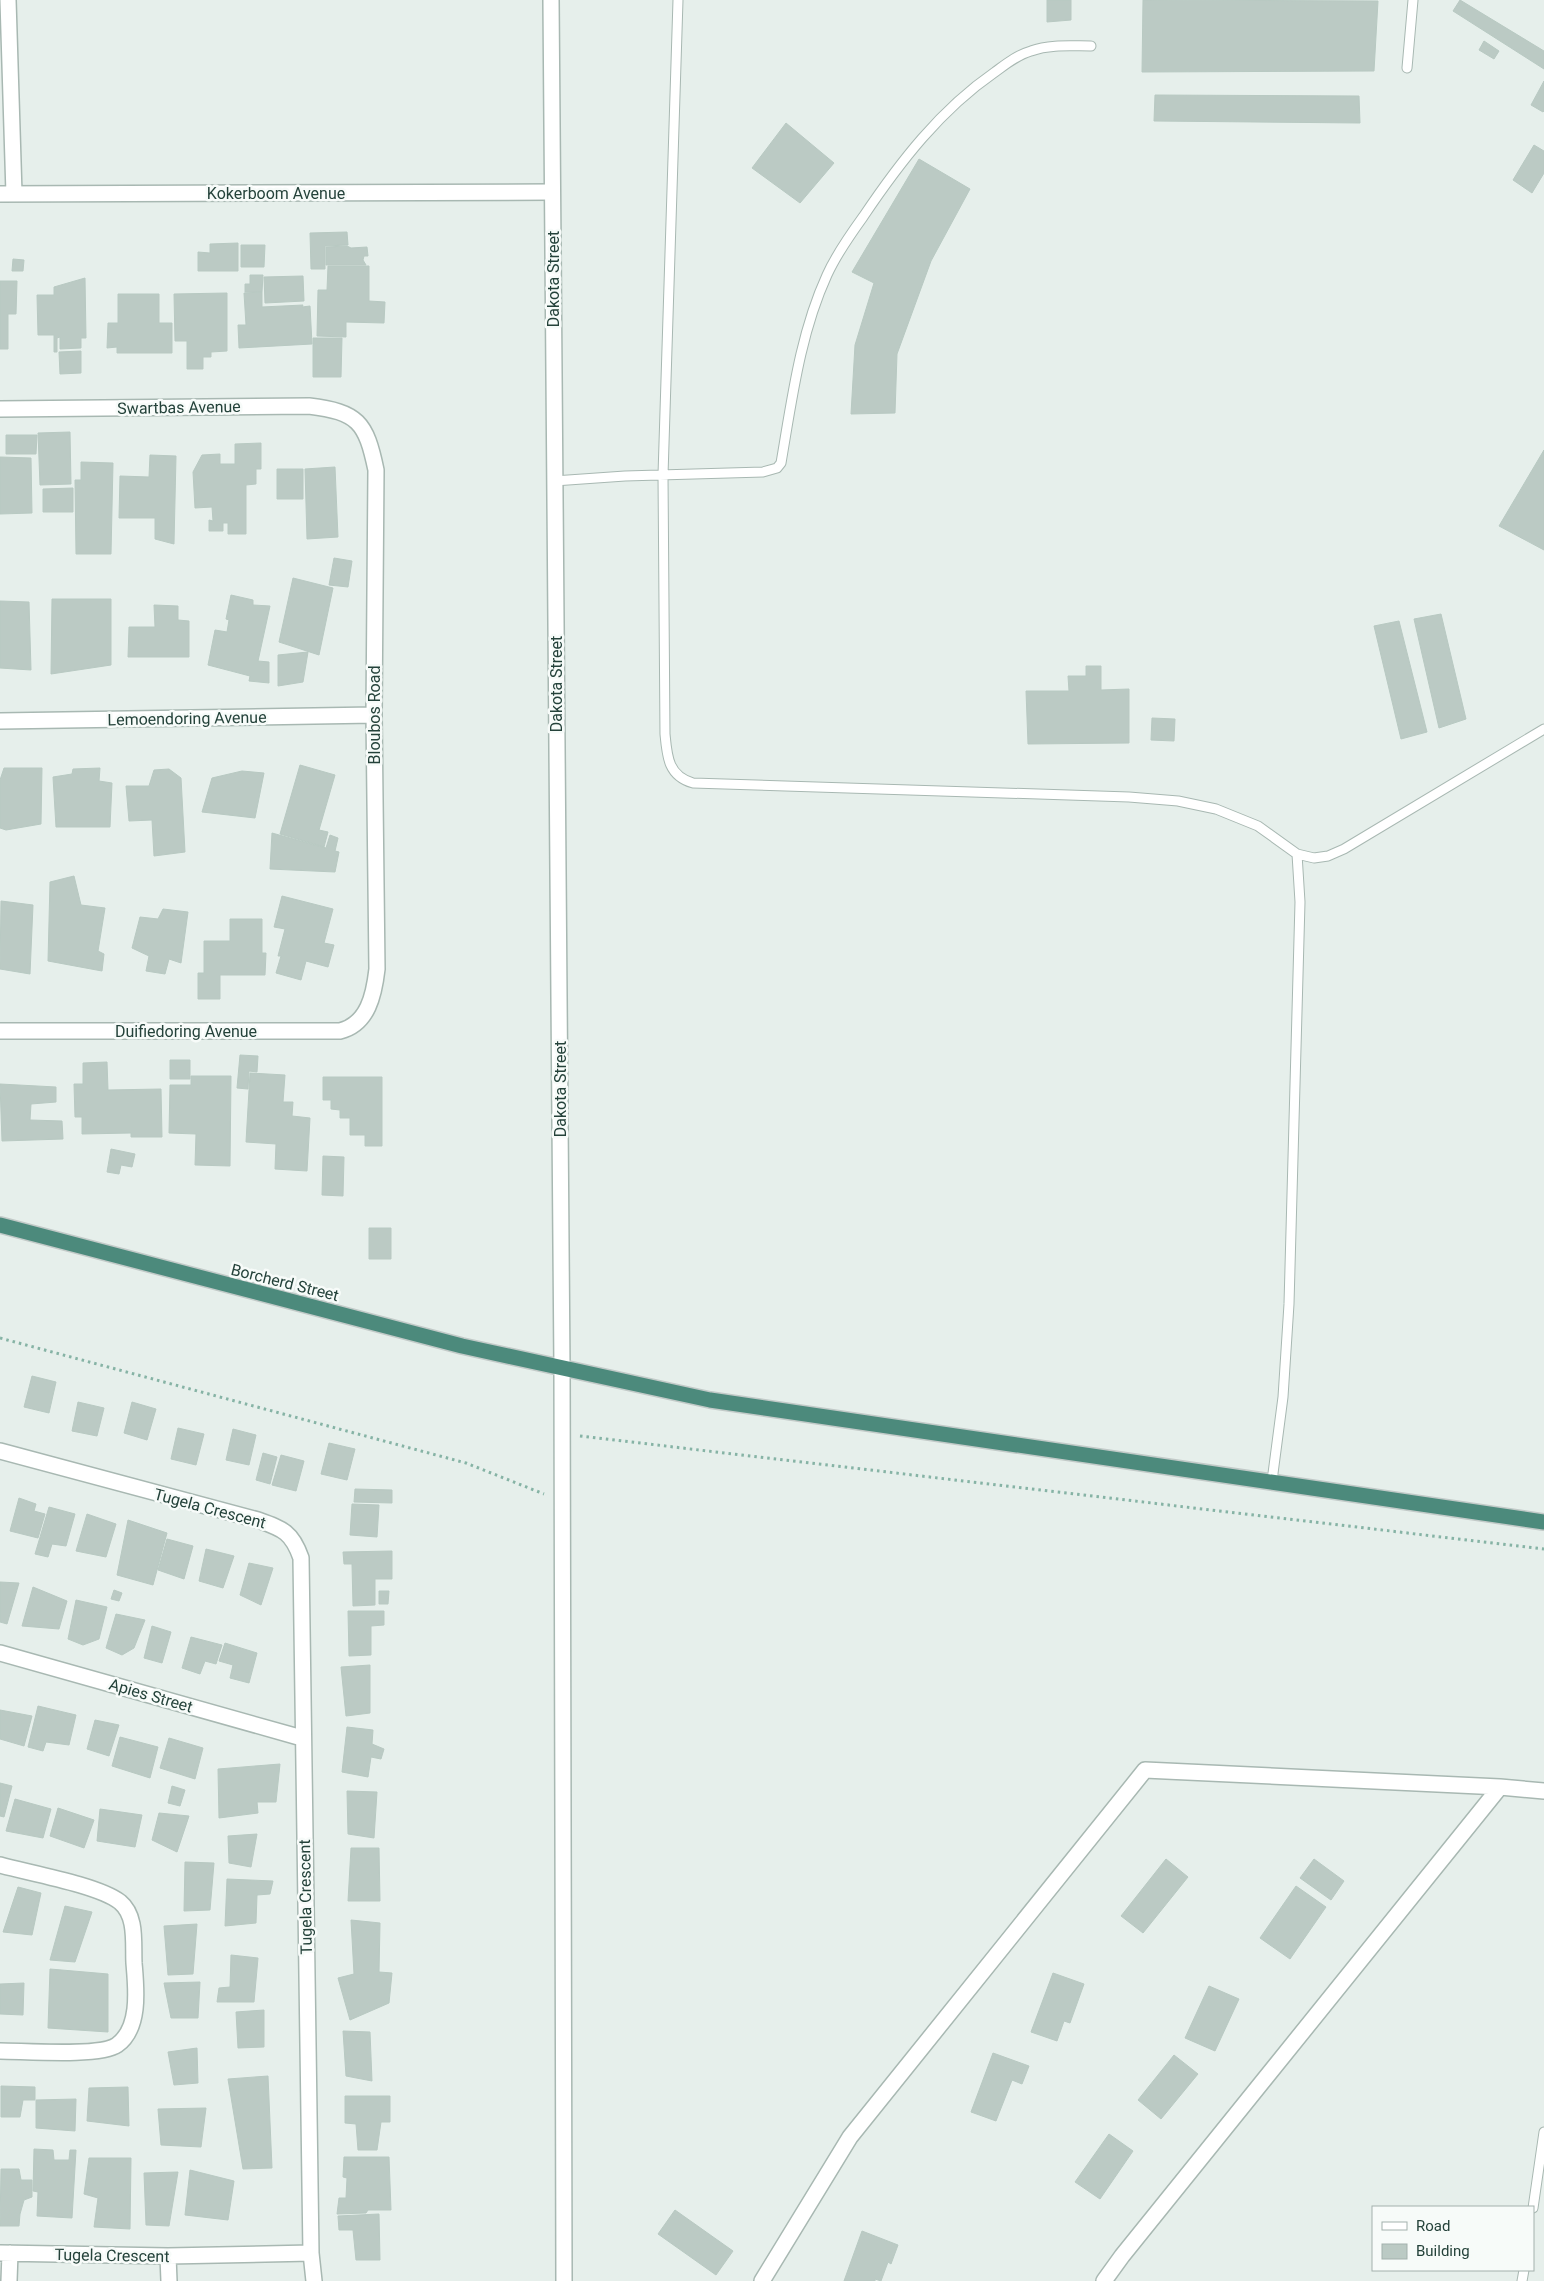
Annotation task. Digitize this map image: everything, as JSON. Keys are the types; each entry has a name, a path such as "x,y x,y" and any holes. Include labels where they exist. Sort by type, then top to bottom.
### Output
{"highway":[{"name":"Borcherd Street","path":"0,1225 462,1346 562,1369 720,1401 1544,1522"}],"street":[{"path":"7,194 8,0"},
{"name":"Dakota Street","path":"551,0 562,1369 564,2281"},
{"name":"Kokerboom Avenue","path":"7,194 552,192"},
{"name":"Swartbas Avenue","path":"0,409 310,406 336,409 355,419"},
{"name":"Bloubos Road","path":"355,419 364,430 372,449 376,470 374,715 376,969 371,1000 365,1014"},
{"name":"Lemoendoring Avenue","path":"0,721 374,715"},
{"name":"Duifiedoring Avenue","path":"0,1031 340,1031 357,1024 365,1014"},
{"name":"Tugela Crescent","path":"0,1452 258,1520 286,1532 292,1538 301,1558 302,1738 311,2253 168,2256 5,2253"},
{"name":"Apies Street","path":"0,1653 302,1738"},
{"path":"762,2281 850,2137 1145,1770 1500,1787 1544,1791"},
{"path":"1104,2281 1122,2256 1500,1787"},
{"path":"0,1865 94,1890 119,1902 126,1908 132,1920 136,1995 127,2034 113,2047 98,2051 0,2052"},
{"path":"5,2253 9,2281"},
{"path":"311,2253 314,2281"},
{"path":"168,2256 169,2281"}],"lane":[{"path":"678,0 663,475 665,734 670,764 673,771 683,780 693,783 1129,796 1178,801 1216,809 1258,826 1297,854 1314,858 1328,856 1344,849 1544,729"},
{"path":"1407,68 1413,0"},
{"path":"554,481 763,472 777,468 781,463 802,348 827,274 852,233 907,154 934,123 976,85 1011,60 1030,51 1048,47 1091,46"},
{"path":"1272,1481 1283,1397 1289,1304 1300,902 1297,854"},
{"path":"1533,2206 1544,2132"}],"path":[{"path":"0,1338 466,1463 561,1501"},
{"path":"562,1434 1544,1549"}],"building":[{"path":"1047,0 1071,0 1071,20 1047,22"},
{"path":"1143,0 1378,1 1374,71 1142,72"},
{"path":"1460,0 1544,51 1544,69 1453,11"},
{"path":"1484,41 1499,51 1494,59 1479,50"},
{"path":"1544,81 1544,111 1543,112 1531,105"},
{"path":"1155,95 1359,96 1360,123 1154,121"},
{"path":"786,123 834,163 800,203 752,168"},
{"path":"1534,145 1544,151 1544,173 1532,193 1513,180"},
{"path":"919,159 970,189 931,261 897,354 895,413 851,414 855,345 874,283 852,272"},
{"path":"347,232 348,245 325,246 325,269 311,269 310,233"},
{"path":"238,243 238,271 198,271 198,252 210,253 210,244"},
{"path":"241,245 265,245 264,267 241,267"},
{"path":"347,246 351,248 367,247 368,256 364,256 363,260 366,265 326,265 326,247"},
{"path":"13,259 24,260 23,271 12,271"},
{"path":"328,266 369,266 369,301 385,302 384,323 346,322 346,337 317,336 318,290 327,290"},
{"path":"250,275 263,275 262,292 245,292 245,284 250,284"},
{"path":"303,276 304,301 265,303 264,277"},
{"path":"85,278 86,338 81,338 81,348 60,349 60,337 57,338 57,352 54,352 54,335 38,335 37,295 54,295 54,287"},
{"path":"0,281 17,281 16,314 8,314 8,349 0,349"},
{"path":"262,292 262,307 310,306 312,344 239,348 238,325 246,325 244,293"},
{"path":"227,293 227,351 211,352 211,357 203,357 203,369 187,369 187,341 175,341 174,294"},
{"path":"118,294 159,294 159,323 172,323 172,353 117,353 117,347 107,348 108,323 118,323"},
{"path":"313,338 342,338 341,377 313,377"},
{"path":"81,351 81,373 60,374 59,352"},
{"path":"70,432 71,484 40,485 38,433"},
{"path":"6,435 37,435 36,454 6,454"},
{"path":"261,443 261,469 256,469 256,484 246,485 246,534 228,534 228,523 223,523 223,531 209,531 209,520 213,521 212,507 195,508 193,472 202,455 220,454 220,464 235,464 235,444"},
{"path":"1544,450 1544,550 1499,526"},
{"path":"150,455 176,456 174,544 155,539 155,518 119,518 120,476 149,477"},
{"path":"0,457 31,458 32,513 0,514"},
{"path":"81,462 113,463 111,554 76,554 75,480 81,480"},
{"path":"335,467 338,537 307,539 305,469"},
{"path":"277,469 303,469 303,499 277,499"},
{"path":"73,488 73,512 43,512 43,489"},
{"path":"334,558 352,561 348,587 329,585"},
{"path":"293,578 333,588 319,655 279,642"},
{"path":"231,595 253,600 253,605 270,606 258,661 269,662 269,683 249,681 250,676 208,665 215,630 227,632 229,620 226,619"},
{"path":"52,599 111,599 111,665 51,674"},
{"path":"0,601 29,602 31,670 0,668"},
{"path":"154,605 178,606 178,620 189,621 189,657 128,657 129,627 155,627"},
{"path":"1441,614 1466,719 1439,728 1414,619"},
{"path":"1399,621 1427,732 1401,739 1374,626"},
{"path":"308,652 303,682 278,686 278,655"},
{"path":"1086,666 1101,666 1101,690 1129,689 1129,743 1028,744 1026,691 1069,691 1068,676 1086,676"},
{"path":"1152,718 1175,719 1174,741 1151,740"},
{"path":"300,765 335,775 319,830 328,832 324,847 280,834"},
{"path":"4,768 42,768 41,824 6,830 0,828 0,780"},
{"path":"100,768 99,781 112,783 110,827 56,827 53,777 72,774 73,769"},
{"path":"169,769 181,778 185,852 154,856 152,820 129,821 126,786 149,786 154,770"},
{"path":"242,771 264,773 255,818 202,812 212,778"},
{"path":"272,833 326,848 330,835 338,838 335,851 339,852 335,872 270,869"},
{"path":"74,876 81,905 105,908 98,951 104,954 102,971 48,961 50,882"},
{"path":"282,896 333,909 324,943 334,945 328,967 306,961 301,980 276,973 285,929 274,927"},
{"path":"1,901 33,905 30,974 0,969"},
{"path":"163,909 188,912 181,963 169,959 165,974 146,971 149,956 132,948 140,917 158,919"},
{"path":"230,919 262,919 262,953 266,953 265,975 220,975 220,999 198,999 198,973 204,973 204,941 230,941"},
{"path":"240,1055 258,1056 257,1072 249,1071 248,1089 237,1088"},
{"path":"170,1060 190,1060 190,1079 170,1079"},
{"path":"107,1062 108,1090 161,1089 162,1137 131,1137 131,1133 82,1134 82,1117 75,1117 74,1084 83,1084 83,1063"},
{"path":"250,1073 285,1075 283,1102 293,1102 292,1116 310,1118 307,1171 275,1169 276,1144 246,1142"},
{"path":"191,1076 231,1076 230,1166 195,1165 196,1134 169,1133 170,1085 191,1085"},
{"path":"323,1077 382,1077 382,1146 365,1146 365,1135 350,1135 350,1118 340,1118 340,1110 331,1109 331,1100 323,1100"},
{"path":"0,1084 56,1087 56,1102 31,1104 30,1120 62,1121 63,1139 2,1141"},
{"path":"111,1149 135,1154 132,1167 121,1165 119,1174 107,1172"},
{"path":"323,1156 344,1157 343,1196 322,1195"},
{"path":"369,1228 391,1228 391,1259 369,1259"},
{"path":"32,1376 56,1382 49,1413 24,1407"},
{"path":"78,1402 104,1408 97,1436 72,1431"},
{"path":"132,1402 156,1409 147,1440 124,1433"},
{"path":"178,1428 204,1434 196,1465 171,1459"},
{"path":"233,1429 256,1435 249,1465 226,1460"},
{"path":"329,1443 355,1449 347,1480 321,1474"},
{"path":"263,1453 277,1457 270,1484 256,1480"},
{"path":"281,1455 304,1461 296,1491 272,1485"},
{"path":"355,1489 392,1490 392,1503 354,1502"},
{"path":"19,1498 36,1504 34,1511 45,1514 38,1538 10,1531"},
{"path":"352,1504 379,1505 377,1537 350,1535"},
{"path":"49,1507 75,1514 66,1546 52,1544 48,1557 35,1554"},
{"path":"87,1514 116,1524 106,1557 76,1551"},
{"path":"128,1520 167,1533 153,1585 117,1575"},
{"path":"167,1539 193,1546 184,1579 158,1570"},
{"path":"206,1549 234,1556 223,1588 199,1581"},
{"path":"392,1551 392,1579 375,1579 375,1605 353,1606 352,1564 344,1564 343,1552"},
{"path":"249,1563 273,1568 261,1605 240,1595"},
{"path":"0,1582 19,1583 7,1624 0,1622"},
{"path":"33,1587 67,1601 59,1629 22,1626"},
{"path":"114,1590 122,1593 119,1601 111,1599"},
{"path":"379,1591 389,1591 388,1604 379,1604"},
{"path":"76,1600 107,1607 99,1639 83,1645 68,1639"},
{"path":"348,1611 384,1611 384,1625 371,1626 371,1655 349,1656"},
{"path":"116,1614 145,1620 134,1648 122,1655 106,1648"},
{"path":"152,1626 171,1632 162,1663 144,1658"},
{"path":"191,1637 222,1645 216,1664 205,1661 200,1674 182,1668"},
{"path":"225,1643 257,1653 249,1683 230,1678 233,1665 219,1661"},
{"path":"370,1665 370,1713 346,1716 341,1667"},
{"path":"38,1706 76,1715 69,1745 46,1742 43,1751 28,1747"},
{"path":"0,1710 32,1716 24,1746 0,1739"},
{"path":"95,1720 119,1725 109,1756 87,1749"},
{"path":"347,1727 373,1730 372,1744 384,1749 381,1759 371,1757 368,1777 342,1772"},
{"path":"120,1737 158,1747 150,1778 112,1766"},
{"path":"169,1738 203,1748 195,1779 160,1768"},
{"path":"280,1764 276,1802 257,1802 258,1813 219,1818 218,1769"},
{"path":"0,1783 12,1786 4,1817 0,1816"},
{"path":"172,1786 185,1790 180,1806 168,1803"},
{"path":"347,1791 377,1792 374,1838 348,1834"},
{"path":"15,1799 51,1809 43,1838 6,1831"},
{"path":"58,1808 94,1820 84,1848 50,1836"},
{"path":"100,1809 142,1815 135,1847 97,1841"},
{"path":"159,1813 189,1816 177,1852 152,1840"},
{"path":"257,1834 251,1867 229,1863 228,1836"},
{"path":"351,1848 379,1848 380,1901 348,1901"},
{"path":"1166,1859 1188,1877 1143,1933 1121,1916"},
{"path":"1314,1859 1344,1881 1331,1900 1300,1878"},
{"path":"185,1862 214,1863 210,1910 184,1911"},
{"path":"227,1879 273,1881 270,1894 257,1895 256,1923 225,1926"},
{"path":"1296,1886 1326,1907 1290,1959 1260,1938"},
{"path":"18,1887 41,1893 32,1935 3,1932"},
{"path":"65,1906 92,1912 75,1962 50,1960"},
{"path":"351,1920 380,1923 379,1972 392,1973 389,2003 350,2020 338,1978 354,1974"},
{"path":"197,1924 193,1974 168,1975 164,1926"},
{"path":"231,1955 258,1958 254,2002 217,2002 219,1988 230,1987"},
{"path":"50,1969 108,1974 108,2032 48,2028"},
{"path":"1053,1973 1084,1984 1070,2023 1064,2021 1057,2041 1031,2032"},
{"path":"200,1982 198,2018 171,2018 164,1983"},
{"path":"24,1983 23,2015 0,2014 0,1984"},
{"path":"1209,1986 1239,1999 1215,2051 1185,2038"},
{"path":"264,2010 264,2047 238,2048 236,2012"},
{"path":"343,2031 370,2032 372,2081 346,2076"},
{"path":"197,2048 198,2083 174,2085 168,2052"},
{"path":"993,2053 1029,2066 1022,2084 1012,2080 996,2121 971,2112"},
{"path":"1174,2055 1198,2074 1161,2119 1138,2100"},
{"path":"268,2076 272,2168 243,2169 228,2079"},
{"path":"1,2086 35,2087 35,2100 23,2100 20,2117 1,2117"},
{"path":"128,2087 129,2126 87,2121 89,2088"},
{"path":"345,2096 390,2096 390,2122 381,2122 377,2150 358,2150 356,2124 345,2123"},
{"path":"76,2099 75,2131 36,2128 36,2100"},
{"path":"206,2108 201,2147 161,2145 158,2109"},
{"path":"1109,2134 1133,2151 1100,2199 1075,2182"},
{"path":"34,2149 53,2150 54,2160 69,2160 70,2150 76,2150 72,2218 37,2216 38,2192 33,2191"},
{"path":"344,2157 389,2157 391,2210 368,2210 366,2213 337,2214 339,2198 346,2198 347,2178 343,2177"},
{"path":"89,2158 131,2158 130,2229 94,2227 98,2198 84,2194"},
{"path":"1,2169 19,2169 21,2180 32,2180 32,2197 24,2200 19,2226 0,2226"},
{"path":"190,2170 234,2181 228,2220 185,2215"},
{"path":"178,2172 169,2226 146,2225 144,2173"},
{"path":"675,2210 733,2251 716,2275 658,2234"},
{"path":"379,2214 380,2260 356,2260 353,2230 339,2230 338,2216"},
{"path":"862,2231 898,2245 891,2264 888,2262 881,2281 875,2279 875,2281 844,2281"}]}
